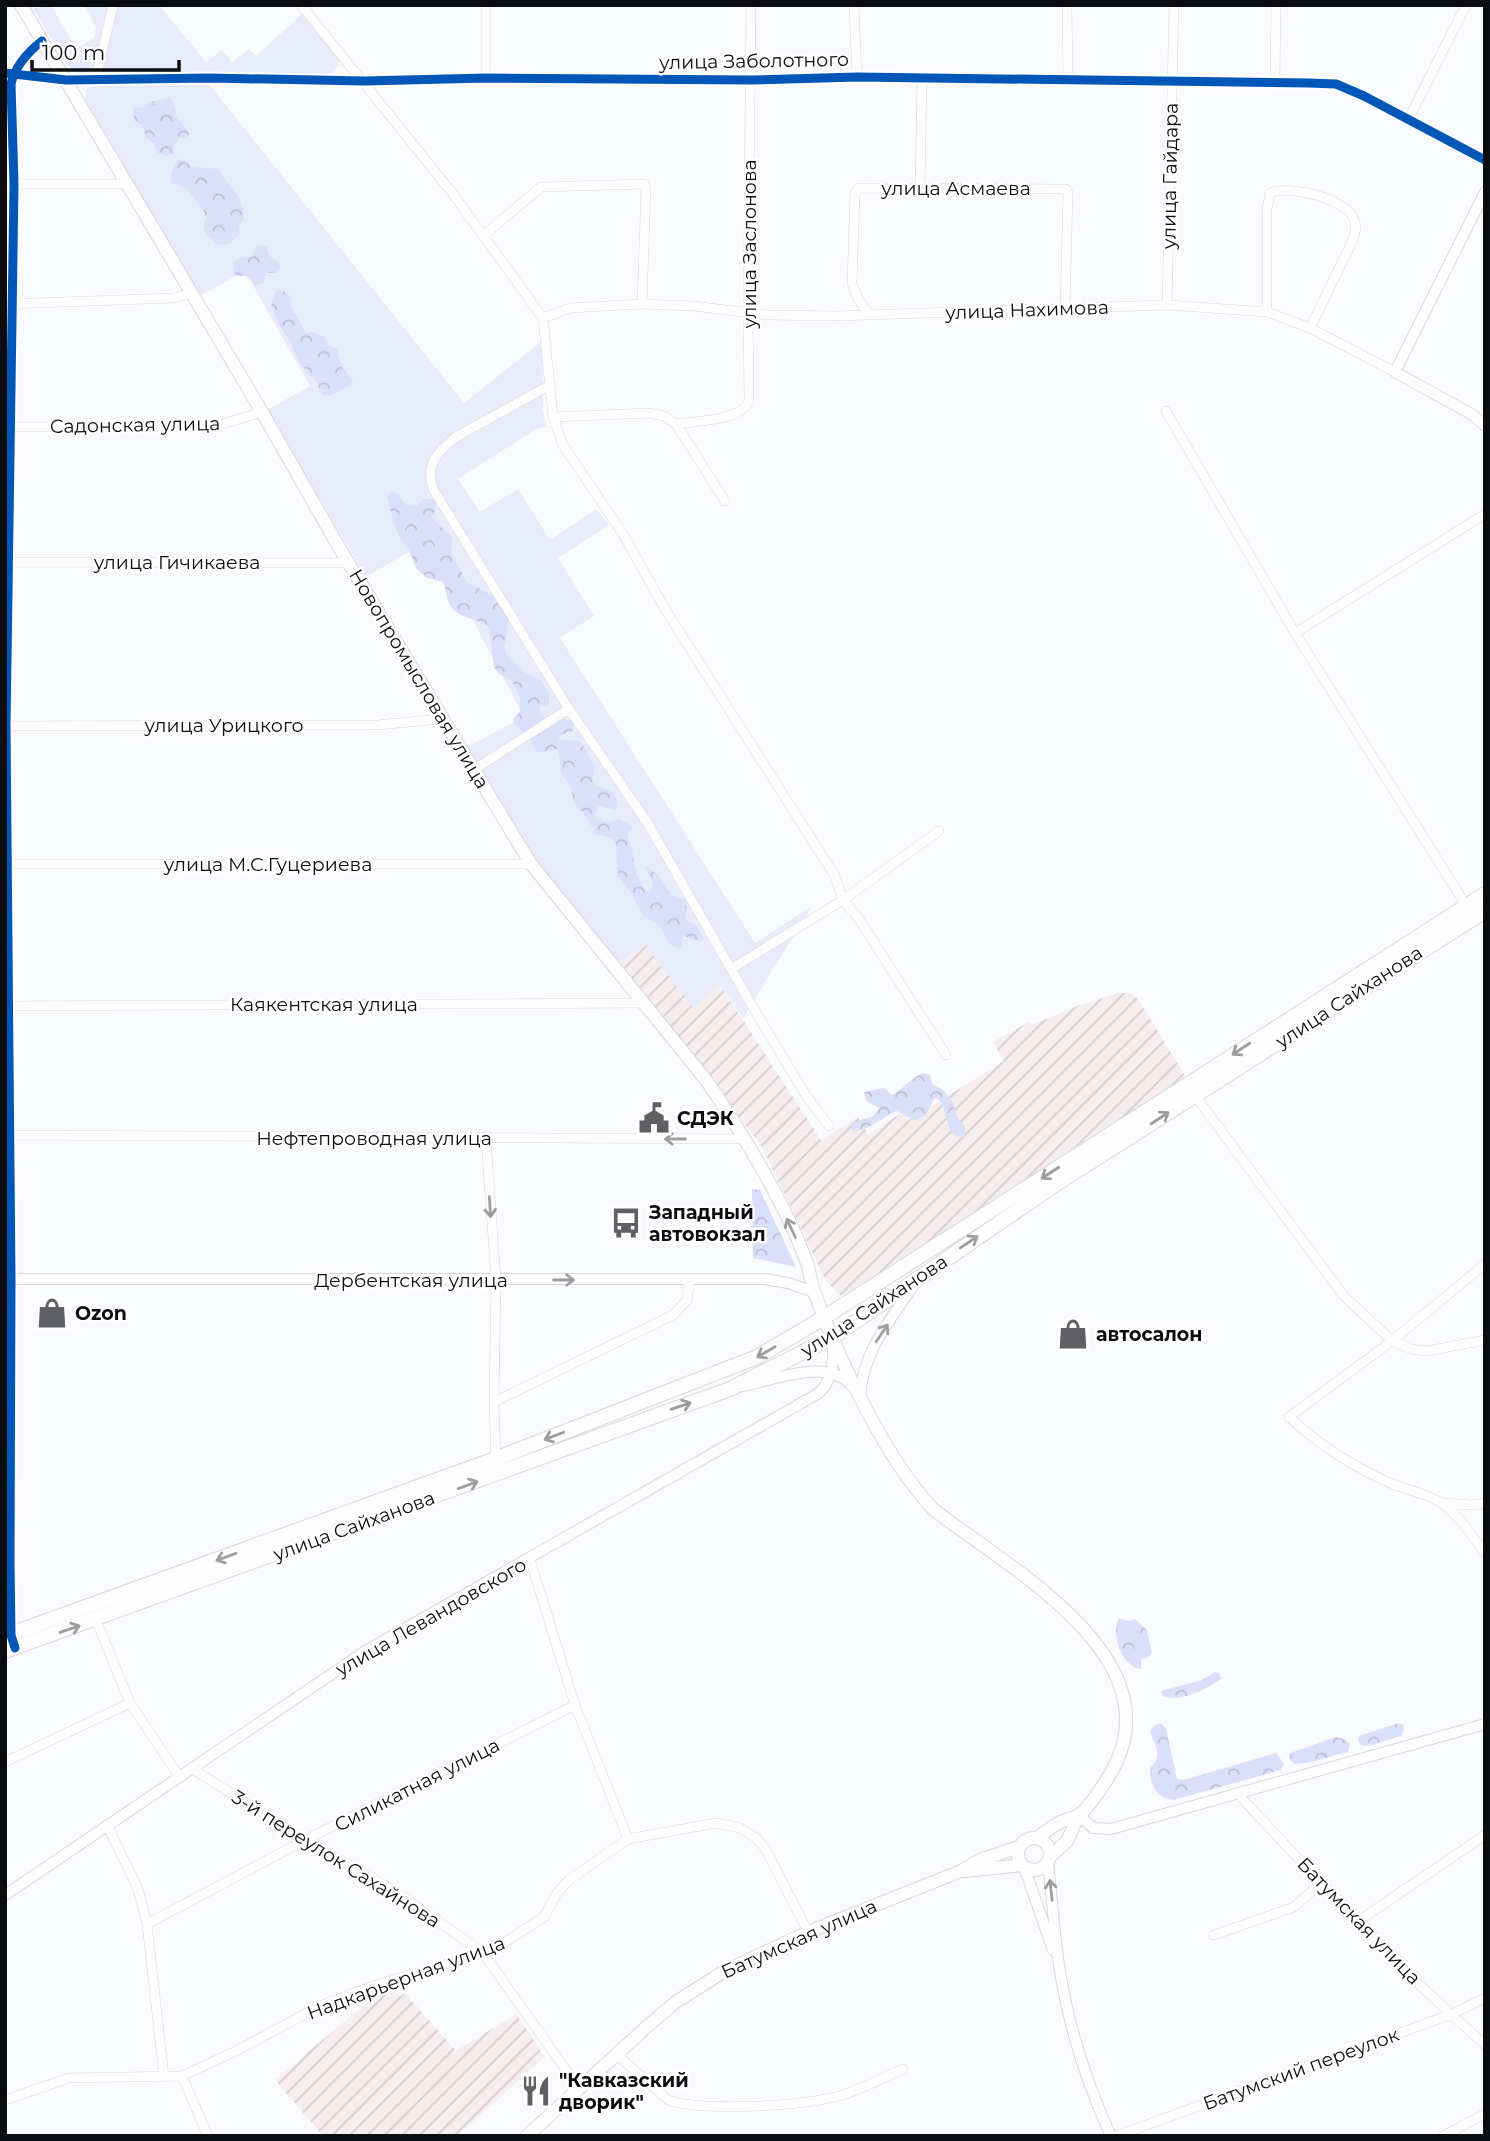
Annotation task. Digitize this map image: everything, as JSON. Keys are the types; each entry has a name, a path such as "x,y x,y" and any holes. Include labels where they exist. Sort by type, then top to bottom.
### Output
{"main road":[{"name":"Новопромысловая улица","path":"22,5 348,563 531,864 706,1080 744,1139 792,1227 807,1264 814,1292 860,1395 885,1442 918,1493 957,1528 1060,1603 1091,1636 1113,1669 1124,1705 1125,1740 1114,1769 1079,1815"},
{"path":"1191,1090 1475,911 1485,894"},
{"name":"улица Сайханова","path":"9,1643 498,1466 730,1389 833,1337 1191,1090"},
{"name":"улица Сайханова","path":"9,1643 96,1620 498,1466 757,1357 1191,1090"},
{"path":"961,1871 980,1860 1019,1847 1060,1822 1079,1815"},
{"path":"961,1871 1023,1866 1037,1870 1067,1841 1079,1815"},
{"path":"1037,1838 1046,1843 1049,1860"},
{"path":"1019,1847 1018,1856 1023,1866"},
{"name":"Батумская улица","path":"527,2136 616,2054 676,2002 701,1985 754,1955 961,1871"}],"street":[{"path":"96,79 113,5"},
{"path":"301,5 365,81 453,194 543,318 553,417 563,444 622,534 665,609 761,762 818,847 835,876 843,900 859,919 946,1055"},
{"path":"486,5 486,78"},
{"name":"улица Заслонова","path":"676,424 736,415 747,408 750,391 748,313 751,5"},
{"path":"854,5 857,77"},
{"path":"1067,5 1068,79"},
{"name":"улица Гайдара","path":"1167,305 1174,5"},
{"path":"1275,83 1276,5"},
{"path":"1408,120 1466,5"},
{"path":"9,1643 6,726 9,73 42,41"},
{"name":"улица Заболотного","path":"9,73 66,80 751,80 857,77 1336,84 1485,160"},
{"path":"920,188 922,79"},
{"path":"10,184 128,184"},
{"path":"482,236 541,187 644,184 642,304"},
{"name":"улица Асмаева","path":"869,315 858,299 852,283 855,190 859,188 1066,189 1065,309"},
{"path":"1267,312 1267,209 1270,193 1284,189 1306,191 1351,213 1355,222 1351,244 1310,328"},
{"path":"1395,372 1485,192"},
{"path":"8,304 174,298 192,293"},
{"name":"улица Нахимова","path":"543,318 570,308 642,304 693,306 748,313 869,315 1167,305 1267,312 1310,328 1395,372 1473,415 1485,426"},
{"path":"550,385 456,437 432,460 430,480 436,496 569,709 647,822 805,1094 829,1126"},
{"path":"1166,411 1295,633 1475,911"},
{"name":"Садонская улица","path":"7,427 216,426 262,412"},
{"path":"553,417 649,413 664,416 676,424 725,501"},
{"path":"1295,633 1485,514"},
{"name":"улица Гичикаева","path":"7,562 348,563"},
{"path":"473,770 569,709"},
{"name":"улица Урицкого","path":"6,726 377,724 442,719"},
{"path":"731,969 843,900 939,831"},
{"name":"улица М.С.Гуцериева","path":"6,864 531,864"},
{"name":"Каякентская улица","path":"7,1006 644,1003"},
{"path":"1191,1090 1344,1296 1392,1341 1410,1349 1427,1351 1485,1340"},
{"name":"Нефтепроводная улица","path":"7,1135 744,1139"},
{"path":"486,1139 496,1280 494,1402 498,1466"},
{"path":"1485,1264 1392,1341 1289,1417 1312,1438 1388,1483 1442,1503 1485,1503"},
{"path":"860,1395 867,1357 919,1278"},
{"name":"Дербентская улица","path":"8,1279 765,1279 814,1292"},
{"path":"494,1402 673,1315 687,1300 690,1279"},
{"path":"832,1372 833,1337"},
{"path":"730,1389 814,1371 832,1372 843,1377 860,1395"},
{"name":"улица Левандовского","path":"5,1895 367,1650 820,1393 827,1385 832,1372"},
{"path":"1442,1503 1462,1522 1485,1553"},
{"path":"530,1559 575,1705 628,1839"},
{"path":"96,1620 130,1703 178,1776"},
{"path":"5,1762 130,1703"},
{"name":"Силикатная улица","path":"147,1924 305,1840 575,1705"},
{"path":"1079,1815 1093,1828 1111,1829 1485,1724"},
{"name":"3-й переулок Сахайнова","path":"191,1768 305,1840 396,1891 483,1953 578,2087"},
{"name":"Батумская улица","path":"1237,1793 1321,1883 1360,1920 1400,1967 1485,2045"},
{"name":"Надкарьерная улица","path":"5,2099 69,2078 182,2076 236,2051 320,2006 373,1986 483,1953 501,1945 544,1917 557,1893 569,1880 628,1839 716,1823 740,1828 765,1848 808,1932"},
{"path":"107,1825 138,1889 147,1924 164,2077"},
{"path":"1360,1920 1485,1835"},
{"path":"1049,1860 1059,1966"},
{"path":"1023,1866 1059,1966 1090,2090 1113,2136"},
{"path":"1214,1935 1294,1907 1321,1883"},
{"name":"Батумский переулок","path":"1113,2136 1452,2014 1485,1998"},
{"path":"616,2054 668,2100 709,2105 762,2105 825,2099 842,2095 903,2069"},
{"path":"182,2076 208,2136"},
{"path":"1443,2136 1485,2114"}],"shaded area":[{"path":"31,5 51,5 76,49 95,37 96,27 84,5 108,5 94,66 90,71 79,73 67,65"},
{"path":"116,5 159,5 206,62 222,50 232,62 249,49 256,56 302,14 340,60 335,71 324,75 109,71 103,67 103,59"},
{"path":"98,83 208,83 464,403 542,341 543,411 547,427 536,429 458,479 480,512 518,489 550,540 596,509 609,525 558,558 594,616 560,638 755,943 813,905 743,1018 720,985 693,1007 644,944 619,965 535,859 467,747 524,717 476,626 426,542 366,577 267,410 310,386 245,271 200,296 87,104 87,89"},
{"path":"644,944 720,985 821,1140 858,1117 868,1134 903,1112 909,1120 1004,1061 993,1042 1030,1021 1032,1025 1077,1006 1119,993 1132,993 1138,999 1186,1077 847,1295 840,1295 826,1281 762,1147 619,965"},
{"path":"397,1992 400,1996 405,1993 456,2051 516,2014 545,2057 457,2136 323,2136 275,2080 377,1994"}],"green space":[{"path":"169,98 177,117 190,134 185,138 179,137 177,143 174,143 174,154 164,155 157,153 154,143 146,138 143,126 134,120 133,108"},
{"path":"182,159 193,167 219,169 239,198 244,220 239,225 240,234 229,244 218,245 209,237 204,229 206,218 202,209 188,189 172,183 172,169"},
{"path":"259,245 267,247 269,256 279,262 280,268 276,273 266,273 263,283 254,285 250,277 235,275 233,262 252,257"},
{"path":"277,289 290,296 291,306 306,333 312,332 325,337 327,344 337,349 341,366 353,380 350,386 329,396 322,395 317,383 299,362 289,339 279,325 271,304"},
{"path":"392,491 398,494 406,505 416,506 424,499 435,499 436,509 432,518 452,537 451,554 467,582 493,596 508,619 506,654 524,672 540,679 549,694 549,704 540,707 540,714 545,718 559,717 573,721 573,731 561,735 558,740 580,741 595,765 595,785 609,790 617,798 616,810 598,806 595,816 606,822 619,819 632,826 627,837 643,886 648,892 651,891 653,882 645,867 648,867 659,876 671,895 685,899 685,919 697,926 704,940 698,941 685,936 681,948 672,946 659,924 643,916 629,890 618,877 616,844 611,838 597,835 575,805 570,786 562,774 558,751 537,751 514,722 513,719 520,711 520,698 512,681 498,673 494,667 489,628 453,610 443,582 427,578 416,568 409,550 395,528 387,496"},
{"path":"924,1073 930,1075 932,1084 942,1089 953,1102 956,1115 965,1127 965,1137 958,1136 949,1128 944,1109 937,1098 924,1116 918,1119 913,1120 897,1111 867,1128 851,1130 852,1123 873,1116 880,1108 866,1101 864,1092 884,1088 892,1095"},
{"path":"752,1189 760,1190 796,1267 753,1258"},
{"path":"1119,1618 1129,1621 1135,1619 1147,1630 1152,1653 1141,1659 1141,1669 1134,1667 1123,1656 1116,1632"},
{"path":"1215,1672 1219,1673 1221,1679 1201,1691 1177,1698 1163,1696 1161,1691 1202,1680"},
{"path":"1399,1723 1404,1729 1401,1736 1369,1746 1361,1745 1358,1741 1359,1736"},
{"path":"1157,1724 1162,1724 1166,1729 1177,1779 1183,1780 1276,1753 1284,1764 1281,1770 1174,1800 1168,1799 1158,1794 1151,1779 1150,1767 1157,1759 1157,1750 1150,1730"},
{"path":"1336,1737 1350,1744 1348,1752 1307,1763 1294,1764 1289,1758 1290,1753"}],"cycle path":[{"path":"15,1648 11,1635 10,1561 11,1279 6,726 14,184 11,84 23,60 42,41"},
{"path":"5,73 66,80 751,80 857,77 1336,84 1485,160"}],"place":[{"name":"СДЭК","path":"654,1118"},
{"name":"Западный автовокзал","path":"626,1223"},
{"name":"Ozon","path":"52,1313"},
{"name":"автосалон","path":"1073,1334"},
{"name":"\"Кавказский дворик\"","path":"536,2091"}]}
